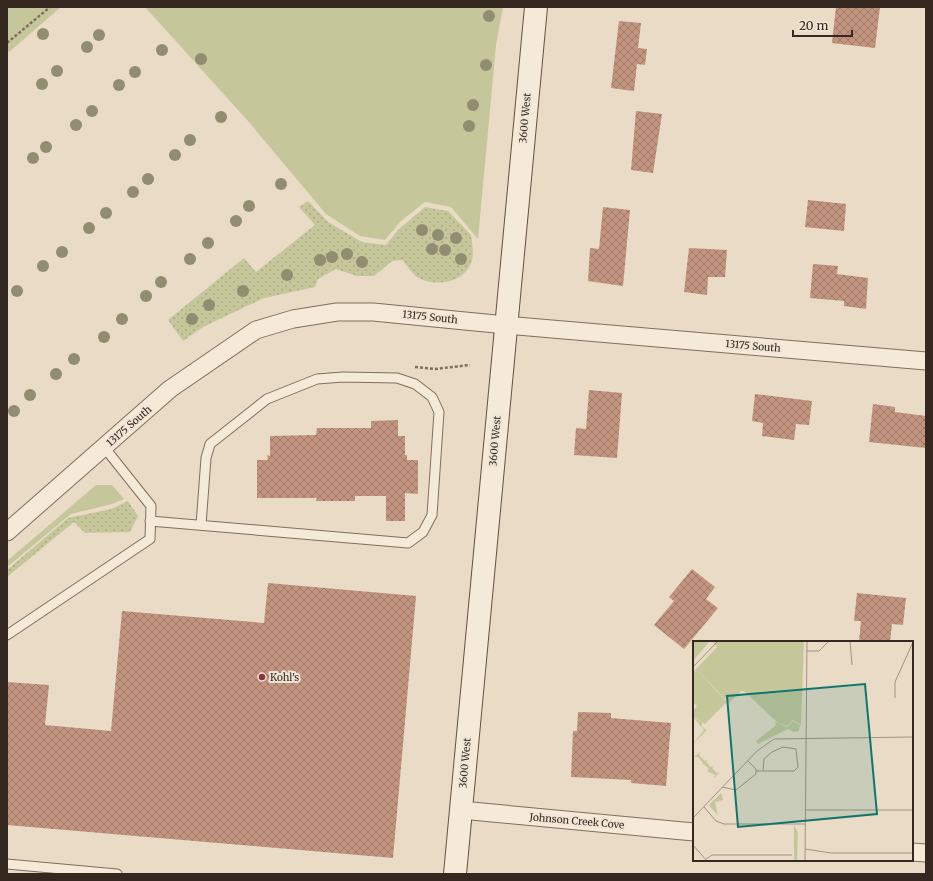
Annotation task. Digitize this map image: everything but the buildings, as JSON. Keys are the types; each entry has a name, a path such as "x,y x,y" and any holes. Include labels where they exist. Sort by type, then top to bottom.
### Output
{"main road":[{"name":"3600 West","path":"455,874 536,7"}],"street":[{"name":"13175 South","path":"7,532 170,389 256,330 293,319 337,312 373,312 506,325 926,361"},
{"name":"Johnson Creek Cove","path":"461,810 693,832"},
{"path":"913,852 926,853"}],"lane":[{"path":"150,521 408,543 423,532 432,515 439,412 432,397 415,384 397,378 343,377 317,379 267,399 210,444 206,458 200,525"},
{"path":"7,635 150,539 151,506 104,447"},
{"path":"7,864 117,874"}],"path":[{"path":"7,43 50,7"},
{"path":"413,367 435,369 470,365"}],"green space":[{"path":"7,7 61,7 9,52 7,50"},
{"path":"145,7 503,7 496,45 478,239 451,207 425,202 401,221 385,240 360,236 326,214 248,121"},
{"path":"308,201 328,222 362,242 386,245 398,230 425,207 448,211 471,235 473,257 469,268 457,278 441,283 424,280 417,277 402,260 392,261 374,276 357,276 336,269 318,279 315,287 264,298 203,327 183,341 168,320 244,258 256,272 315,225 299,207"},
{"path":"96,485 112,485 124,499 112,504 71,514 7,567 7,561"},
{"path":"128,501 138,516 130,532 85,533 74,522 7,577 7,570 68,518 111,509"}],"place":[{"name":"Kohl's","path":"262,677"}]}
